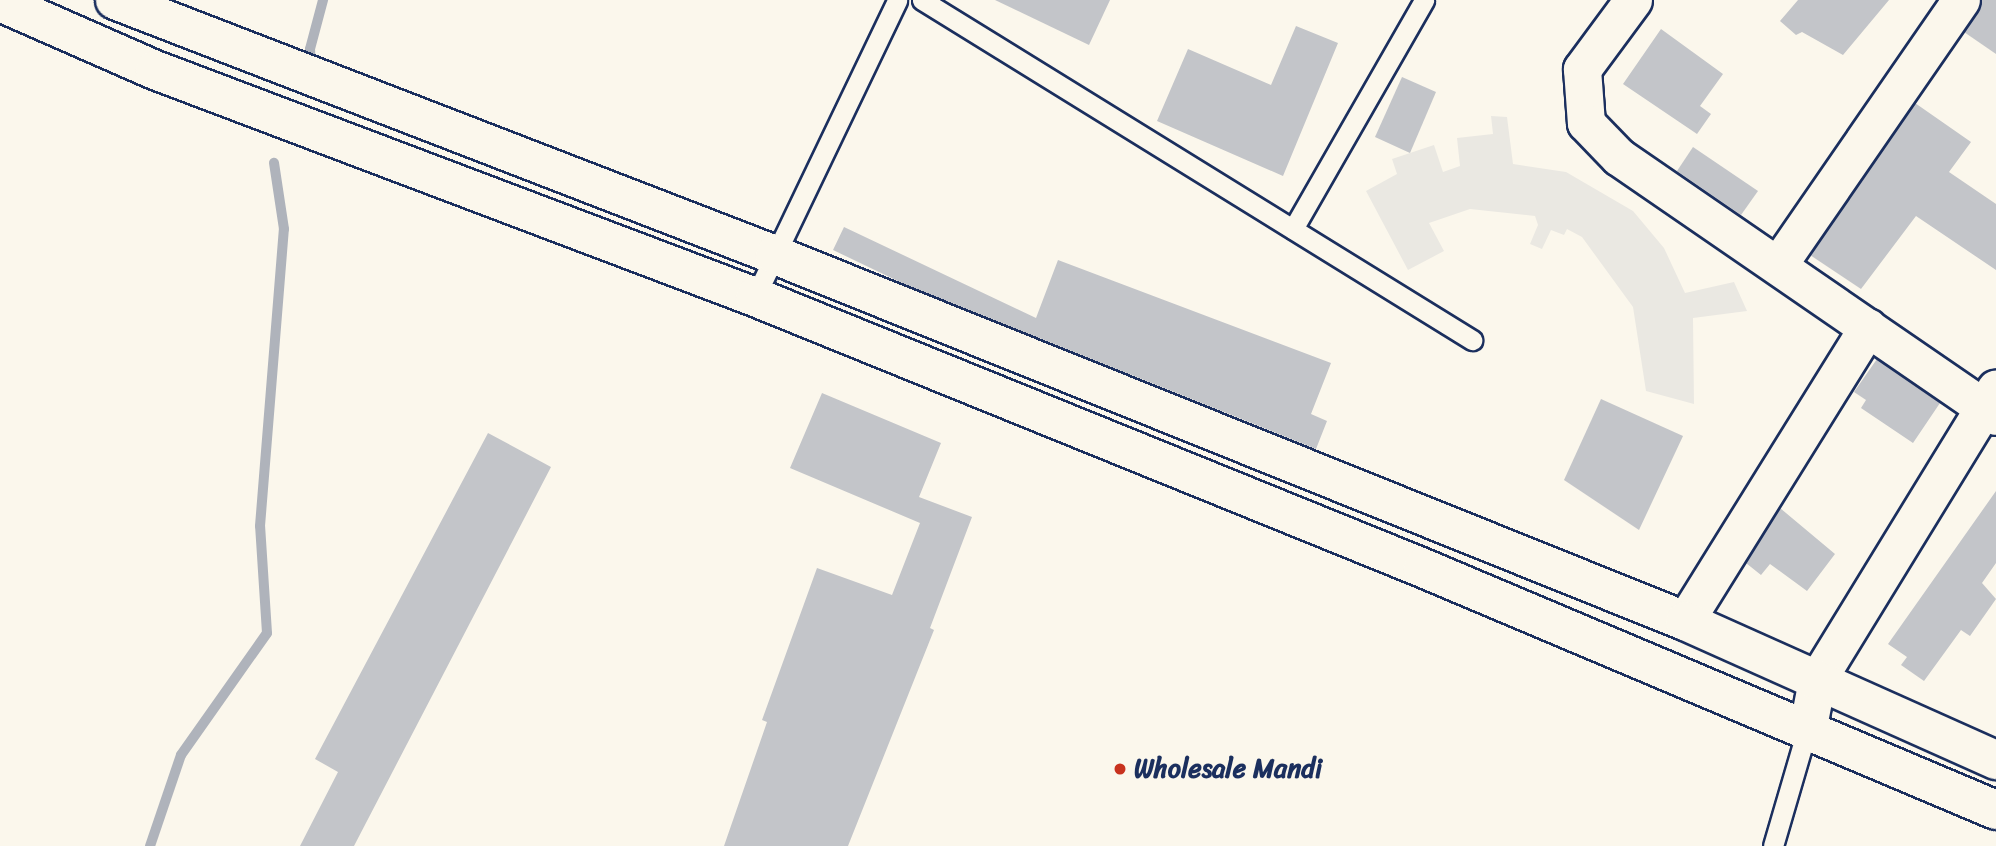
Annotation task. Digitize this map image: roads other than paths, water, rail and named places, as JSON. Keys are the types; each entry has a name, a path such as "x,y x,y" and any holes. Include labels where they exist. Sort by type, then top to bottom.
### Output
{"main road":[{"path":"115,0 288,70 775,255 1685,621 1996,760"},
{"path":"0,2 274,116 755,297 1808,726 1996,810"},
{"path":"274,116 288,70"}],"street":[{"path":"1633,0 1582,69 1586,123 1619,157 1868,327 1991,403 1817,680 1808,726"},
{"path":"1778,265 1961,0"},
{"path":"1685,621 1868,327"}],"lane":[{"path":"755,297 897,0"},
{"path":"922,0 1472,340"},
{"path":"1293,229 1424,0"},
{"path":"1773,846 1808,726"}],"waterway":[{"path":"311,68 310,49 323,0"},
{"path":"150,846 181,755 267,633 260,526 284,229 274,163"}],"place":[{"name":"Wholesale Mandi","path":"1120,769"}]}
